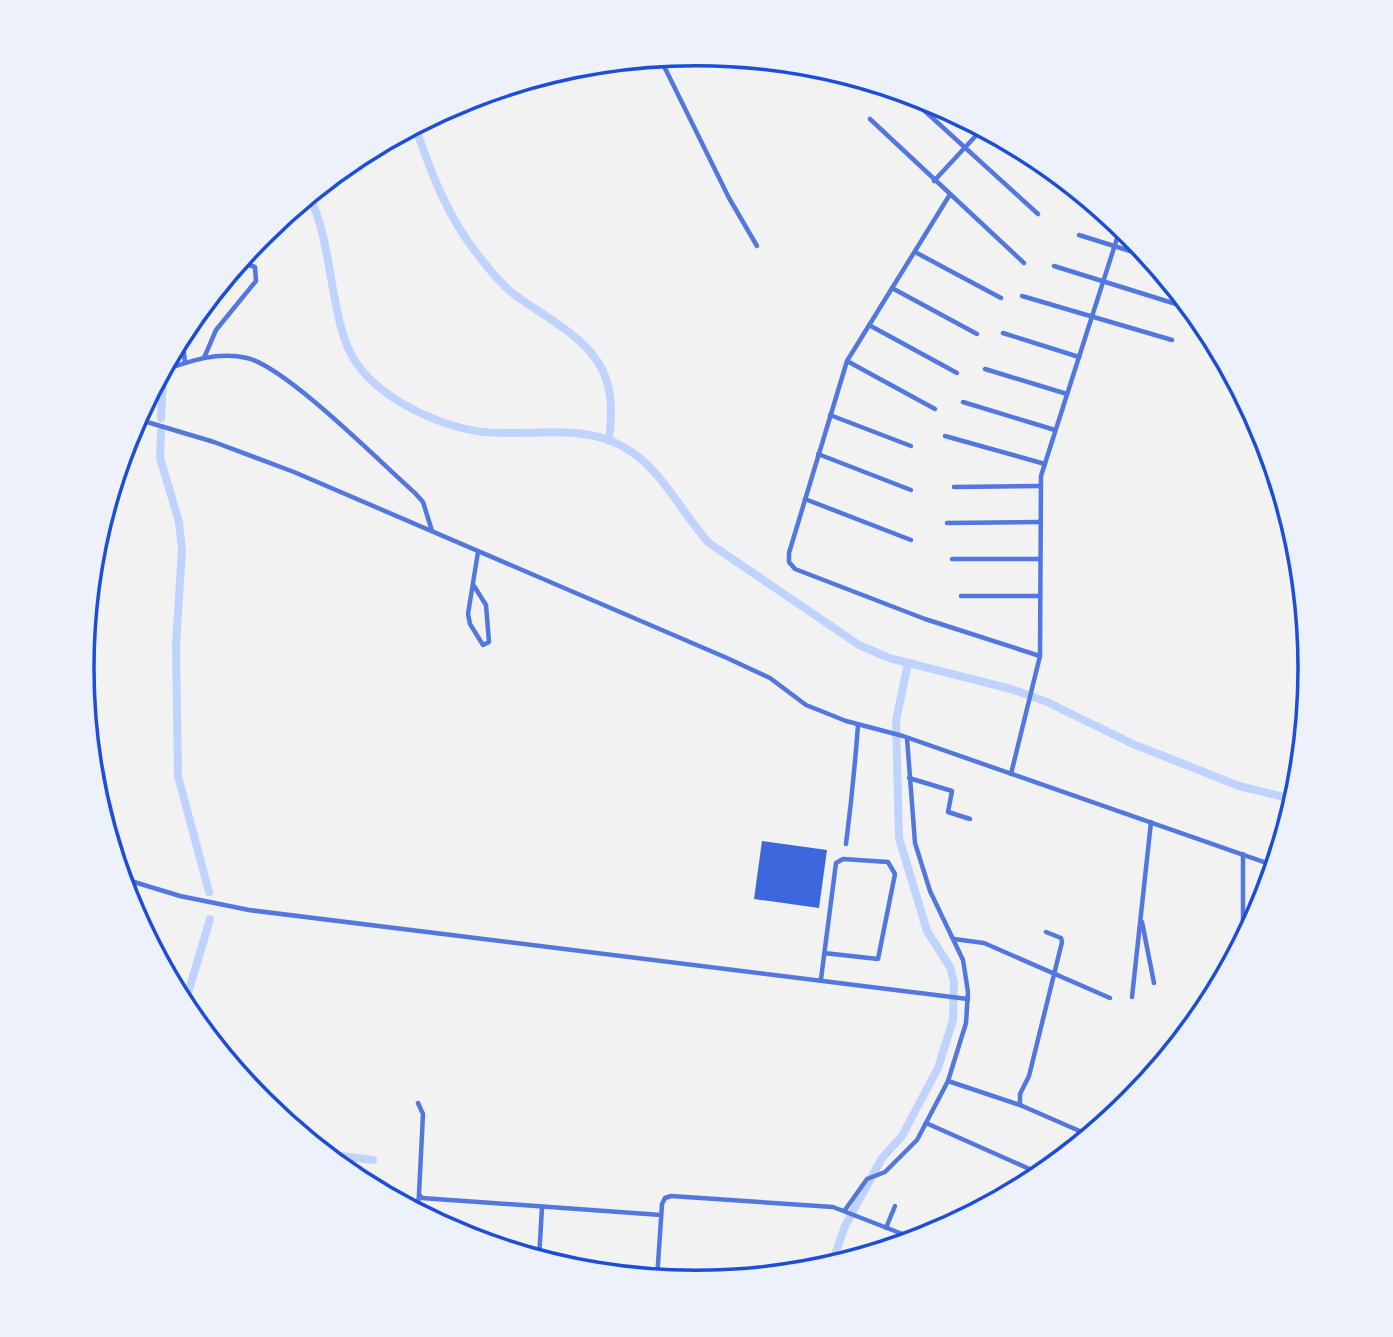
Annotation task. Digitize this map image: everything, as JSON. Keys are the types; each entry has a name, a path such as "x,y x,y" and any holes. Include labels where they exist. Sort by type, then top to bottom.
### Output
{"street":[{"path":"664,68 757,246"},
{"path":"925,111 1038,214"},
{"path":"870,119 1024,263"},
{"path":"934,181 976,136"},
{"path":"950,196 847,361 789,553 789,562 795,569 925,619 1040,656"},
{"path":"1079,235 1129,251"},
{"path":"1011,774 1040,656 1040,522 1045,464 1117,238"},
{"path":"915,252 1001,298"},
{"path":"204,358 216,330 256,281 254,267 250,266"},
{"path":"1054,266 1175,303"},
{"path":"892,288 977,334"},
{"path":"1023,296 1172,340"},
{"path":"869,325 957,373"},
{"path":"1003,333 1079,357"},
{"path":"184,353 185,363"},
{"path":"175,366 226,355 249,358 276,373 415,493 423,502 433,532"},
{"path":"847,361 935,409"},
{"path":"985,369 1067,394"},
{"path":"963,402 1055,430"},
{"path":"830,415 911,446"},
{"path":"147,422 204,439 294,472 770,678 806,705 1267,863"},
{"path":"945,436 1045,464"},
{"path":"818,454 911,490"},
{"path":"954,487 1041,486"},
{"path":"805,499 911,540"},
{"path":"947,523 1040,522"},
{"path":"474,586 486,605 489,642 483,645 470,624 468,614 478,552"},
{"path":"952,559 1040,559"},
{"path":"961,596 1040,596"},
{"path":"846,844 852,818 850,787 858,725"},
{"path":"847,1211 867,1179 886,1172 907,1153 926,1123 948,1081 966,1023 966,975 953,939 930,891 915,843 905,737"},
{"path":"909,778 952,791 948,812 970,819"},
{"path":"1132,996 1151,822"},
{"path":"1243,854 1244,919"},
{"path":"821,979 824,953 835,863 843,859 888,862 895,874 878,959 824,953"},
{"path":"133,882 180,896 316,919 821,979 965,999"},
{"path":"1141,917 1154,983"},
{"path":"1020,1105 1020,1094 1029,1076 1062,940 1046,932"},
{"path":"953,939 984,943 1110,998"},
{"path":"948,1081 1009,1104 1020,1105 1081,1131"},
{"path":"418,1103 423,1114 418,1202"},
{"path":"926,1123 1030,1169"},
{"path":"419,1194 422,1198 661,1215"},
{"path":"658,1269 661,1215 665,1198 671,1196 847,1211 903,1234"},
{"path":"886,1228 895,1206"},
{"path":"540,1250 542,1207"}],"building":[{"path":"762,841 827,850 819,908 754,899"}],"waterway":[{"path":"418,135 442,196 470,245 509,290 570,333 593,355 607,382 610,397 609,441"},
{"path":"313,205 323,237 336,306 348,348 357,364 370,378 402,403 442,422 482,432 578,433 622,446 659,477 709,543 859,645 889,658 1011,689 1047,702 1133,744 1239,786 1284,797"},
{"path":"161,418 162,392"},
{"path":"161,432 160,458 179,522 182,550 176,645 178,776 209,892"},
{"path":"835,1254 845,1226 882,1158 902,1136 938,1068 953,1020 954,982 950,967 927,931 899,838 896,721 908,663"},
{"path":"189,991 210,919"},
{"path":"345,1156 373,1160"}]}
